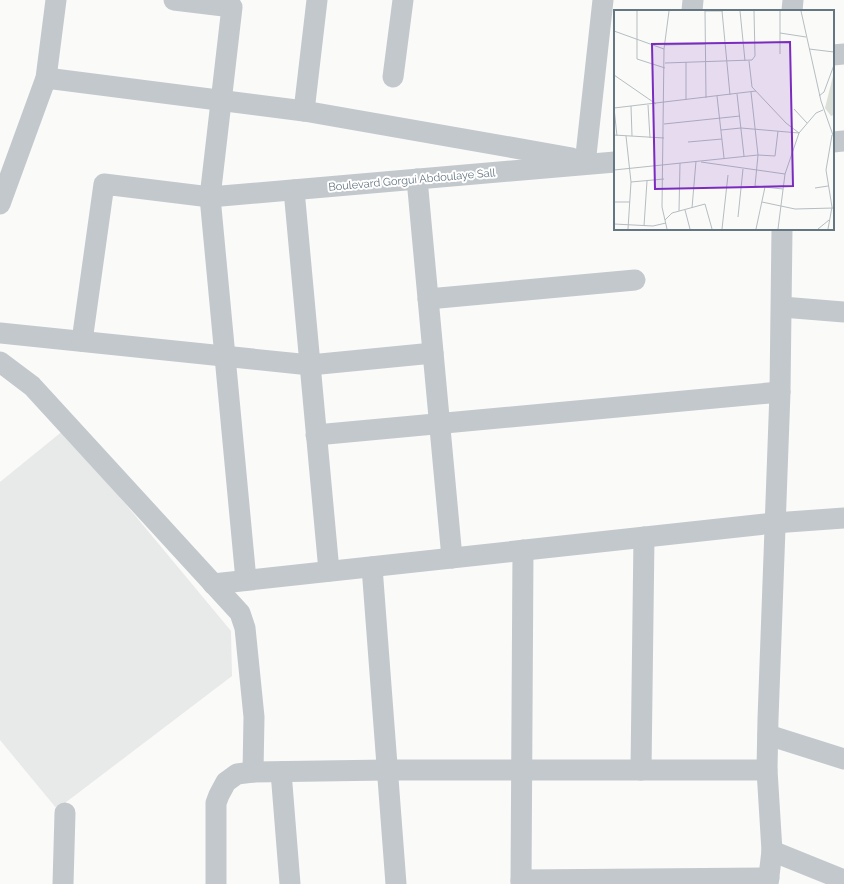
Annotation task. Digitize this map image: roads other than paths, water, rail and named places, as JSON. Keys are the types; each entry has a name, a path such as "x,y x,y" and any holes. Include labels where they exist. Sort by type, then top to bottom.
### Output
{"street":[{"path":"0,204 46,78 56,0"},
{"path":"174,0 232,7 210,197 246,580"},
{"path":"304,112 317,0"},
{"path":"393,77 403,0"},
{"path":"46,78 304,112 586,162 603,0"},
{"path":"692,10 693,0"},
{"path":"792,10 793,0"},
{"path":"834,55 844,54"},
{"path":"834,142 844,141"},
{"name":"Boulevard Gorgui Abdoulaye Sall","path":"82,341 104,184 210,197 417,179 586,162 614,162"},
{"path":"417,179 452,558"},
{"path":"294,190 329,571"},
{"path":"523,550 521,882 768,881 772,851 767,770 774,523 780,392 782,230"},
{"path":"428,299 635,280"},
{"path":"782,307 844,312"},
{"path":"0,333 310,365 433,353"},
{"path":"0,362 32,386 240,613 245,628 254,717 253,772"},
{"path":"316,435 780,392"},
{"path":"213,584 774,523 839,522"},
{"path":"641,770 644,537"},
{"path":"372,567 396,884"},
{"path":"768,735 844,759"},
{"path":"216,884 216,803 226,782 237,774 253,772 387,770 767,770"},
{"path":"281,772 290,884"},
{"path":"63,884 65,813"},
{"path":"772,851 844,880"}]}
